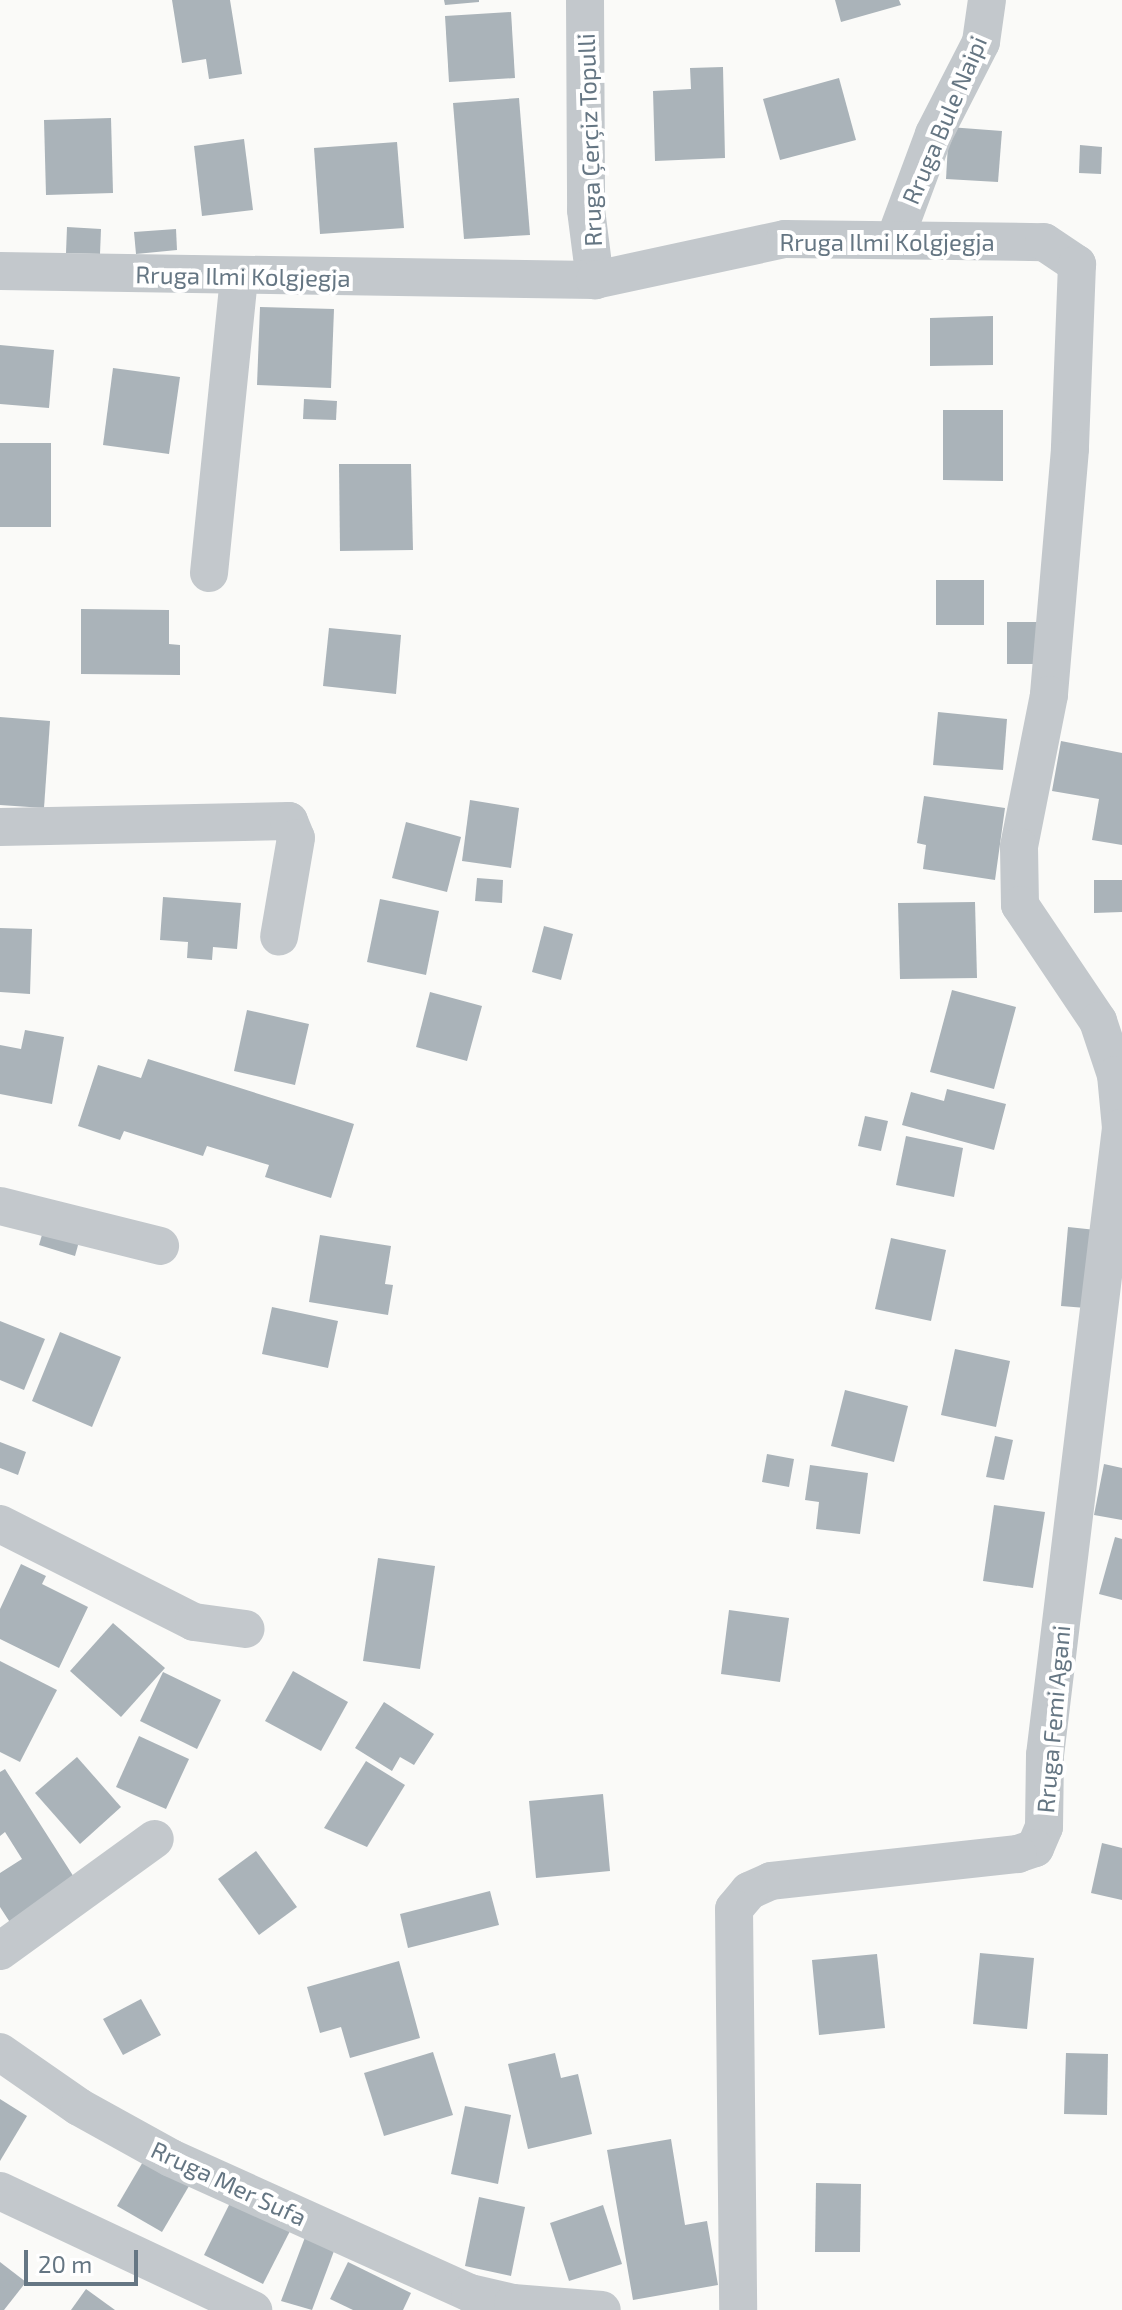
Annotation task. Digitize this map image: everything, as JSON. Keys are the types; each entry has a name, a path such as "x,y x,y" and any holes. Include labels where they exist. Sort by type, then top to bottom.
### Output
{"street":[{"name":"Rruga Çerçiz Topulli","path":"585,0 586,210 595,280"},
{"name":"Rruga Bule Naipi","path":"895,239 934,134 981,42 987,0"},
{"name":"Rruga Ilmi Kolgjegja","path":"0,271 239,278 595,280 785,239 1044,242 1077,264 1070,449 1049,695 1019,847 1020,905"},
{"path":"209,573 239,278"},
{"path":"0,827 289,821 296,838 279,937"},
{"name":"Rruga Femi Agani","path":"738,2310 734,1909 749,1891 771,1881 1018,1854 1035,1848 1044,1827 1045,1755 1121,1128 1116,1075 1098,1021 1020,905"},
{"path":"0,1206 160,1246"},
{"path":"0,1524 194,1622 246,1629"},
{"path":"0,1951 155,1839"},
{"name":"Rruga Mer Sufa","path":"0,2052 79,2107 171,2158 468,2301 602,2310"},
{"path":"0,2191 253,2310"}],"building":[{"path":"172,0 230,0 242,74 209,79 206,59 182,63"},
{"path":"444,0 479,0 479,2 445,5"},
{"path":"835,0 899,0 901,5 841,22"},
{"path":"511,12 515,78 449,82 445,16"},
{"path":"723,67 725,158 655,161 653,91 691,89 690,68"},
{"path":"839,78 856,140 780,160 763,99"},
{"path":"519,98 530,235 464,239 453,103"},
{"path":"111,118 113,193 46,195 44,120"},
{"path":"949,127 1002,131 998,182 946,179"},
{"path":"244,139 253,210 202,216 194,146"},
{"path":"397,142 404,228 320,234 314,148"},
{"path":"1080,145 1102,147 1101,174 1079,173"},
{"path":"67,227 101,229 100,254 66,253"},
{"path":"176,229 177,250 136,254 134,232"},
{"path":"260,307 334,309 331,388 257,385"},
{"path":"993,316 993,365 930,366 930,318"},
{"path":"0,345 54,350 49,408 0,404"},
{"path":"113,368 180,377 169,454 103,445"},
{"path":"304,399 337,401 336,420 303,419"},
{"path":"943,410 1003,410 1003,481 943,480"},
{"path":"0,443 51,443 51,527 0,527"},
{"path":"339,464 411,464 413,550 340,551"},
{"path":"936,580 984,580 984,625 936,625"},
{"path":"81,609 169,610 169,644 180,645 180,675 81,674"},
{"path":"1007,622 1039,622 1039,664 1007,664"},
{"path":"329,628 401,635 396,694 323,686"},
{"path":"938,712 1007,719 1003,770 933,765"},
{"path":"0,717 50,721 44,808 0,805"},
{"path":"1061,741 1122,753 1122,845 1092,840 1099,799 1052,791"},
{"path":"924,796 1005,808 995,880 923,869 926,845 917,843"},
{"path":"470,800 519,808 511,868 462,861"},
{"path":"406,822 461,837 447,892 392,878"},
{"path":"477,878 503,880 502,903 475,901"},
{"path":"1094,880 1122,880 1122,912 1094,913"},
{"path":"163,897 241,903 237,949 213,947 212,960 187,958 188,942 160,940"},
{"path":"380,899 439,911 426,975 367,962"},
{"path":"975,902 977,978 900,979 898,903"},
{"path":"544,926 573,934 561,980 532,972"},
{"path":"0,928 32,929 30,994 0,992"},
{"path":"952,990 1016,1007 994,1089 930,1072"},
{"path":"430,992 482,1006 467,1061 416,1047"},
{"path":"247,1010 309,1024 295,1085 234,1071"},
{"path":"25,1030 64,1037 52,1104 0,1094 0,1045 21,1049"},
{"path":"148,1059 354,1124 331,1198 265,1177 269,1165 207,1146 203,1156 124,1131 120,1140 78,1126 98,1065 141,1078"},
{"path":"947,1089 1006,1104 994,1150 902,1125 911,1092 944,1101"},
{"path":"865,1116 888,1121 881,1151 858,1146"},
{"path":"906,1136 963,1148 954,1197 896,1185"},
{"path":"1068,1227 1096,1230 1086,1308 1061,1306"},
{"path":"44,1228 80,1238 75,1256 39,1245"},
{"path":"320,1235 391,1246 385,1284 393,1285 388,1315 309,1302"},
{"path":"891,1238 946,1250 931,1321 875,1309"},
{"path":"272,1307 338,1321 328,1368 262,1354"},
{"path":"0,1321 45,1339 24,1390 0,1380"},
{"path":"60,1332 121,1357 92,1427 32,1401"},
{"path":"955,1349 1010,1361 996,1427 941,1415"},
{"path":"845,1390 908,1406 894,1462 831,1446"},
{"path":"995,1436 1013,1440 1004,1480 986,1477"},
{"path":"0,1442 26,1452 18,1475 0,1468"},
{"path":"767,1454 794,1459 789,1487 762,1482"},
{"path":"1104,1464 1122,1468 1122,1520 1094,1515"},
{"path":"810,1465 868,1473 860,1534 816,1529 819,1502 805,1500"},
{"path":"994,1505 1045,1512 1033,1588 983,1581"},
{"path":"1115,1537 1122,1539 1122,1600 1099,1594"},
{"path":"378,1558 435,1566 420,1669 363,1661"},
{"path":"21,1564 46,1576 42,1584 88,1607 59,1668 0,1639 0,1609"},
{"path":"729,1610 789,1618 780,1682 721,1674"},
{"path":"113,1623 165,1668 121,1717 70,1671"},
{"path":"0,1661 57,1690 20,1762 0,1752"},
{"path":"293,1671 348,1702 321,1751 265,1721"},
{"path":"163,1672 221,1700 197,1749 140,1721"},
{"path":"384,1702 434,1734 414,1765 400,1757 392,1771 355,1748"},
{"path":"139,1736 189,1759 166,1809 116,1787"},
{"path":"77,1757 121,1807 80,1844 35,1793"},
{"path":"366,1761 405,1785 367,1847 324,1828"},
{"path":"5,1769 79,1885 13,1927 0,1907 0,1873 22,1859 5,1832 0,1836 0,1772"},
{"path":"603,1794 610,1871 536,1878 529,1801"},
{"path":"1102,1843 1122,1848 1122,1900 1091,1893"},
{"path":"256,1851 297,1907 259,1935 218,1879"},
{"path":"490,1891 499,1925 408,1948 400,1914"},
{"path":"980,1953 1034,1958 1027,2029 973,2024"},
{"path":"877,1954 885,2028 819,2035 812,1960"},
{"path":"399,1961 420,2038 350,2058 341,2027 320,2033 307,1987"},
{"path":"141,1999 161,2035 123,2055 103,2019"},
{"path":"433,2052 453,2115 384,2136 364,2073"},
{"path":"555,2053 561,2078 578,2074 592,2134 528,2149 508,2064"},
{"path":"1066,2053 1108,2054 1107,2115 1064,2114"},
{"path":"0,2099 27,2116 0,2161"},
{"path":"465,2106 511,2115 498,2184 451,2174"},
{"path":"671,2139 685,2225 707,2221 718,2285 633,2300 607,2150"},
{"path":"144,2160 189,2186 162,2232 117,2206"},
{"path":"816,2183 861,2184 860,2252 815,2252"},
{"path":"479,2197 525,2207 511,2276 465,2266"},
{"path":"231,2201 290,2231 263,2284 204,2255"},
{"path":"603,2205 622,2264 569,2281 550,2223"},
{"path":"307,2232 337,2243 312,2310 281,2301"},
{"path":"0,2262 26,2282 4,2310 0,2310"},
{"path":"348,2262 411,2293 403,2310 353,2310 330,2299"},
{"path":"86,2289 115,2310 71,2310"}]}
